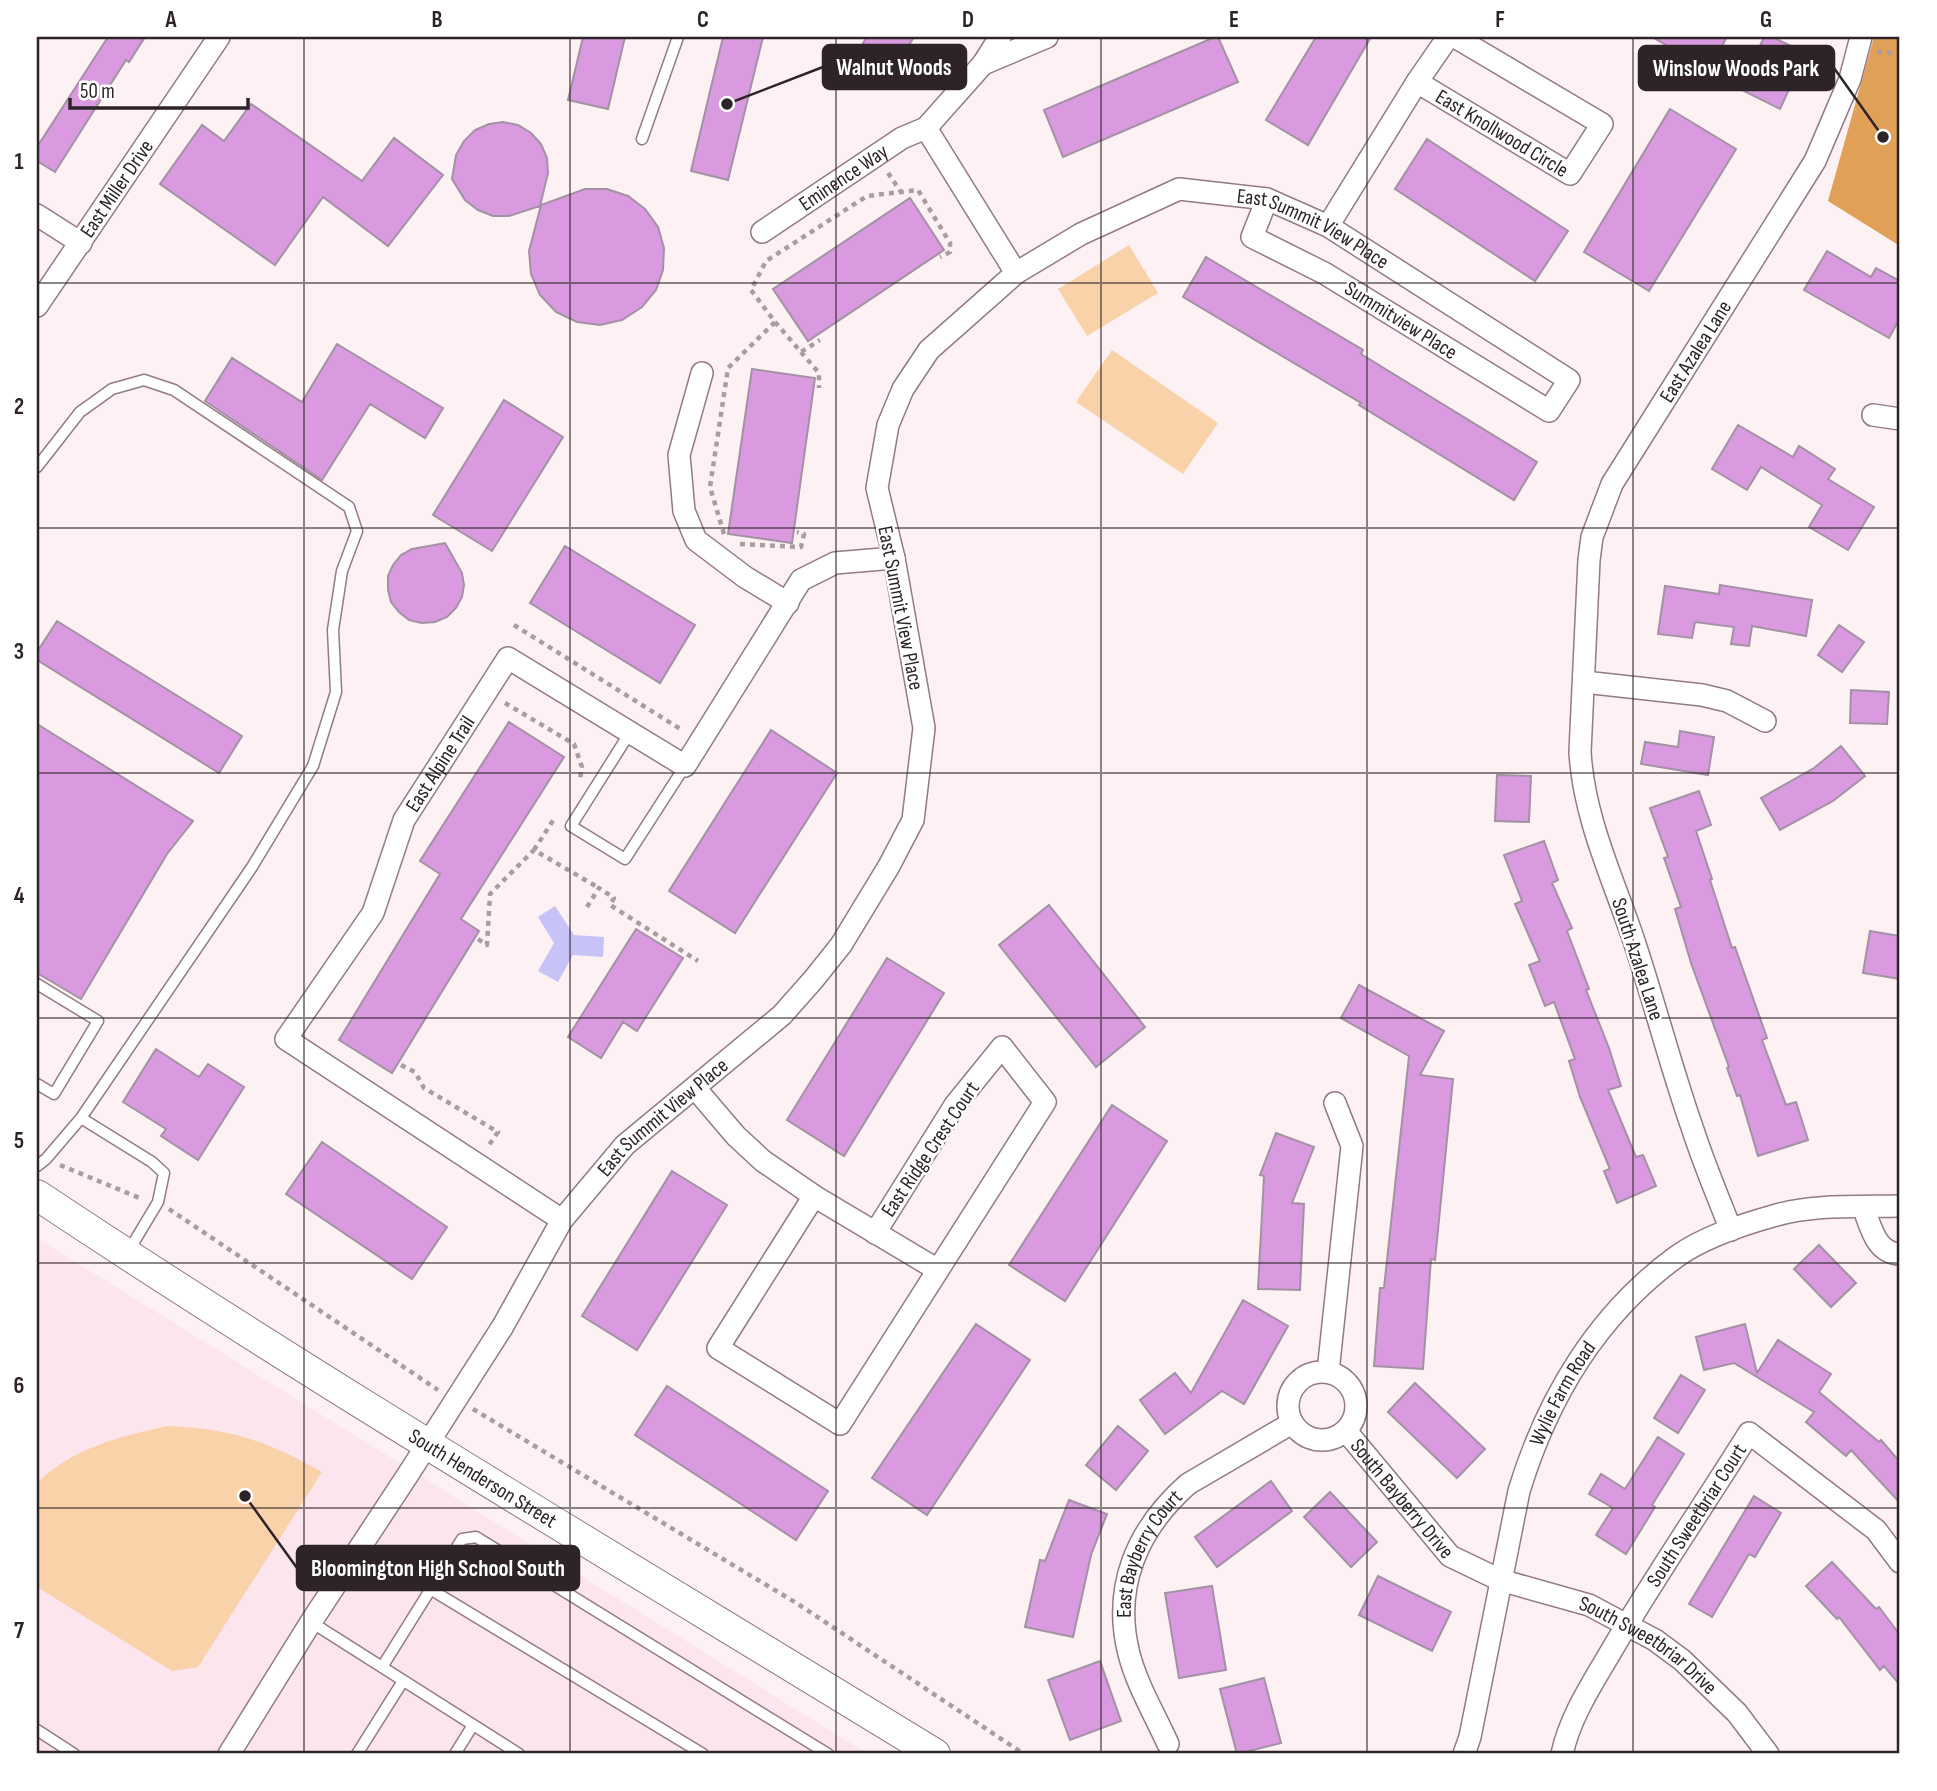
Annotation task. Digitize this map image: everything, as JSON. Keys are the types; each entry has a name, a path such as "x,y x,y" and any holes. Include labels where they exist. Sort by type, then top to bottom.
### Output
{"street":[{"name":"East Miller Drive","path":"37,306 219,37"},
{"name":"Eminence Way","path":"762,232 902,138 926,128 984,64 1000,37"},
{"name":"Eminence Way","path":"984,64 1047,37"},
{"name":"East Knollwood Circle","path":"1328,226 1448,37"},
{"name":"East Knollwood Circle","path":"1417,82 1570,174 1602,124 1455,37"},
{"name":"East Azalea Lane","path":"1584,682 1586,587 1592,537 1612,484 1815,161 1850,79 1861,37"},
{"path":"926,128 1016,273"},
{"name":"East Summit View Place","path":"229,1754 311,1622 503,1326 562,1220 625,1145 782,1015 813,980 848,934 913,820 924,727 894,558 877,488 888,425 903,389 929,350 1016,273 1081,234 1179,189 1267,199 1328,226 1569,380"},
{"name":"Summitview Place","path":"1267,199 1252,237 1324,273 1549,411 1569,380"},
{"path":"37,215 81,243"},
{"path":"702,373 679,455 684,511 696,540 745,577 788,603"},
{"path":"1873,415 1900,419"},
{"path":"685,766 801,580 835,563 894,558"},
{"name":"East Alpine Trail","path":"562,1220 286,1039 373,913 404,820 508,658 685,766"},
{"path":"1584,682 1702,695 1727,701 1765,721"},
{"name":"South Azalea Lane","path":"1584,682 1580,752 1587,807 1634,941 1693,1131 1731,1230"},
{"name":"East Ridge Crest Court","path":"814,1196 718,1348 840,1424 1045,1102 1002,1046 955,1105 875,1233"},
{"name":"East Ridge Crest Court","path":"695,1088 736,1136 763,1161 814,1196 938,1270"},
{"path":"1328,1372 1352,1146 1335,1103"},
{"name":"South Henderson Street","path":"37,1195 126,1254 428,1443 935,1754"},
{"name":"Wylie Farm Road","path":"1464,1754 1470,1737 1519,1491 1530,1454 1549,1410 1582,1354 1628,1301 1677,1256 1701,1243 1775,1215 1804,1210 1900,1206"},
{"path":"1864,1207 1881,1247 1890,1254 1900,1254"},
{"path":"1317,1371 1328,1372 1347,1382 1357,1401 1356,1412 1346,1431 1327,1441 1306,1437 1292,1423 1288,1401 1297,1382 1317,1371"},
{"name":"East Bayberry Court","path":"1168,1744 1129,1653 1124,1609 1126,1587 1134,1556 1150,1525 1188,1484 1292,1423"},
{"name":"South Bayberry Drive","path":"1346,1431 1450,1556 1500,1580"},
{"name":"South Sweetbriar Court","path":"1627,1624 1749,1433 1876,1530 1900,1562"},
{"name":"South Sweetbriar Drive","path":"1500,1580 1589,1605 1655,1640 1682,1660 1737,1713 1768,1754"},
{"path":"1562,1754 1565,1740 1589,1688 1627,1624"}],"lane":[{"path":"642,139 678,37"},
{"path":"37,467 80,412 112,388 144,380 174,390 349,507 357,531 342,571 333,631 336,692 313,766 252,867 81,1118 41,1162"},
{"path":"629,734 571,826 625,859 685,766"},
{"path":"37,984 98,1021 54,1094 37,1084"},
{"path":"81,1118 152,1162 164,1174 158,1202 126,1254"},
{"path":"382,1667 462,1539 476,1537 828,1754"},
{"path":"430,1589 703,1754"},
{"path":"311,1622 519,1754"},
{"path":"358,1754 403,1681"},
{"path":"455,1754 473,1725"},
{"path":"37,1730 74,1754"}],"path":[{"path":"819,388 818,373 751,290 766,261 867,196 918,190 950,243 950,252 940,257"},
{"path":"726,543 710,487 728,368 775,322"},
{"path":"801,352 820,340"},
{"path":"739,544 802,547 804,534 797,532"},
{"path":"514,625 700,741"},
{"path":"497,698 574,744 582,767 580,779 573,789"},
{"path":"478,939 487,945 490,894 534,850 560,810"},
{"path":"534,850 614,898 610,905 698,961"},
{"path":"587,907 598,888"},
{"path":"401,1065 415,1072 424,1087 498,1132 477,1164"},
{"path":"41,1162 144,1200 158,1202 428,1385"},
{"path":"483,1414 798,1604 1024,1754"}],"shaded area":[{"path":"1874,37 1900,37 1900,246 1828,201"},
{"path":"1129,245 1158,293 1087,336 1058,289"},
{"path":"1112,350 1218,423 1183,474 1076,402"},
{"path":"555,906 574,935 604,937 603,957 573,955 558,982 538,971 554,943 538,917"},
{"path":"37,1238 868,1754 37,1754"},
{"path":"168,1426 211,1430 248,1438 284,1452 322,1472 198,1667 172,1671 37,1587 37,1483 66,1461 98,1445"}],"building":[{"path":"108,37 145,37 129,62 126,60 55,172 37,161 37,147"},
{"path":"583,37 625,37 608,109 568,100"},
{"path":"723,37 763,37 728,180 691,171"},
{"path":"867,37 914,37 884,84 850,63"},
{"path":"1218,37 1238,82 1063,157 1044,110"},
{"path":"1316,37 1371,37 1308,145 1266,120"},
{"path":"1652,37 1727,37 1709,69"},
{"path":"1764,37 1772,37 1806,53 1780,109 1740,89"},
{"path":"251,104 362,181 394,138 443,175 388,246 323,197 275,265 160,184 202,125 224,141"},
{"path":"1670,109 1736,149 1649,291 1584,252"},
{"path":"503,122 518,125 531,133 541,144 547,158 548,173 540,206 509,216 493,216 478,210 465,200 452,179 456,155 464,141 475,130"},
{"path":"1427,139 1568,231 1535,281 1395,189"},
{"path":"585,189 607,189 628,196 645,209 658,227 664,248 663,270 656,290 642,307 622,320 600,325 577,322 556,312 540,295 531,274 529,251 541,205"},
{"path":"910,198 944,250 808,341 773,289"},
{"path":"1827,251 1871,277 1876,268 1900,281 1900,318 1889,338 1804,290"},
{"path":"1206,257 1363,350 1361,354 1537,462 1514,500 1359,405 1361,403 1183,297"},
{"path":"337,344 443,408 425,438 370,404 322,480 205,401 232,358 302,402"},
{"path":"752,369 815,378 792,543 728,534"},
{"path":"504,400 563,437 492,551 433,515"},
{"path":"1738,425 1793,457 1799,446 1835,469 1828,479 1874,507 1848,550 1809,527 1822,505 1761,467 1747,490 1712,469"},
{"path":"445,543 462,573 462,597 447,617 435,622 409,620 391,602 388,576 393,565 401,555 412,549"},
{"path":"565,546 695,625 660,683 530,603"},
{"path":"1720,585 1812,600 1806,636 1752,626 1749,646 1731,644 1734,627 1695,622 1692,638 1658,634 1665,586 1719,594"},
{"path":"57,621 242,736 219,773 37,660 37,652"},
{"path":"1839,625 1864,642 1842,672 1818,655"},
{"path":"1851,690 1889,692 1887,724 1850,723"},
{"path":"509,722 564,757 461,919 479,931 392,1073 339,1040 440,874 420,861"},
{"path":"37,724 193,821 167,854 81,999 37,973"},
{"path":"771,730 837,773 735,933 669,891"},
{"path":"1680,731 1714,737 1708,775 1641,764 1645,742 1678,747"},
{"path":"1841,746 1865,776 1833,801 1780,830 1761,798 1814,768"},
{"path":"1497,775 1531,776 1529,822 1495,821"},
{"path":"1699,791 1711,825 1696,831 1712,879 1710,880 1732,948 1735,947 1767,1038 1762,1040 1786,1105 1796,1102 1808,1140 1758,1156 1740,1095 1737,1096 1691,963 1675,909 1681,907 1664,858 1668,857 1650,808"},
{"path":"1544,841 1558,880 1552,883 1572,928 1567,931 1621,1086 1608,1090 1636,1157 1643,1155 1656,1186 1617,1203 1604,1171 1610,1169 1580,1097 1569,1061 1575,1059 1554,1002 1545,1006 1529,965 1540,961 1515,904 1522,901 1504,855"},
{"path":"1049,905 1145,1027 1096,1067 999,945"},
{"path":"636,929 683,958 637,1031 623,1022 601,1058 568,1037"},
{"path":"1870,931 1900,936 1900,979 1863,973"},
{"path":"887,958 944,993 844,1156 787,1120"},
{"path":"1359,985 1444,1031 1420,1075 1453,1079 1435,1260 1431,1259 1423,1369 1374,1366 1380,1288 1384,1288 1409,1056 1341,1018"},
{"path":"156,1049 199,1077 208,1064 244,1087 198,1160 161,1136 166,1129 123,1102"},
{"path":"1112,1105 1167,1141 1065,1301 1009,1265"},
{"path":"1276,1133 1314,1147 1292,1203 1304,1204 1300,1290 1258,1289 1264,1176 1260,1175"},
{"path":"322,1142 447,1227 412,1279 286,1194"},
{"path":"672,1171 727,1205 637,1350 582,1316"},
{"path":"1819,1245 1856,1283 1831,1307 1794,1269"},
{"path":"1243,1300 1288,1326 1244,1404 1222,1391 1165,1434 1140,1400 1175,1373 1191,1393"},
{"path":"976,1324 1030,1360 927,1515 872,1478"},
{"path":"1745,1324 1757,1373 1778,1340 1831,1374 1819,1392 1879,1442 1881,1440 1900,1462 1900,1503 1851,1450 1846,1456 1806,1422 1814,1412 1734,1363 1704,1370 1696,1337"},
{"path":"1681,1375 1705,1390 1678,1433 1654,1418"},
{"path":"1415,1383 1485,1449 1457,1478 1388,1412"},
{"path":"667,1386 828,1491 796,1540 635,1435"},
{"path":"1118,1426 1148,1451 1116,1490 1086,1465"},
{"path":"1658,1437 1684,1454 1626,1554 1596,1535 1613,1508 1589,1494 1601,1474 1625,1489"},
{"path":"1271,1481 1292,1511 1217,1567 1195,1537"},
{"path":"1330,1492 1377,1542 1351,1567 1304,1517"},
{"path":"1754,1496 1781,1513 1755,1557 1749,1554 1712,1617 1689,1604"},
{"path":"1069,1500 1107,1514 1091,1555 1073,1637 1025,1627 1040,1560 1045,1561"},
{"path":"1832,1562 1876,1609 1879,1607 1900,1635 1900,1685 1884,1666 1880,1670 1839,1617 1837,1619 1806,1586"},
{"path":"1378,1576 1451,1612 1432,1651 1359,1615"},
{"path":"1212,1586 1226,1670 1179,1678 1165,1593"},
{"path":"1100,1661 1121,1721 1070,1740 1048,1680"},
{"path":"1264,1678 1281,1743 1237,1754 1220,1689"}],"place":[{"name":"Walnut Woods","path":"727,104"},
{"name":"Winslow Woods Park","path":"1883,137"},
{"name":"Bloomington High School South","path":"245,1496"}]}
